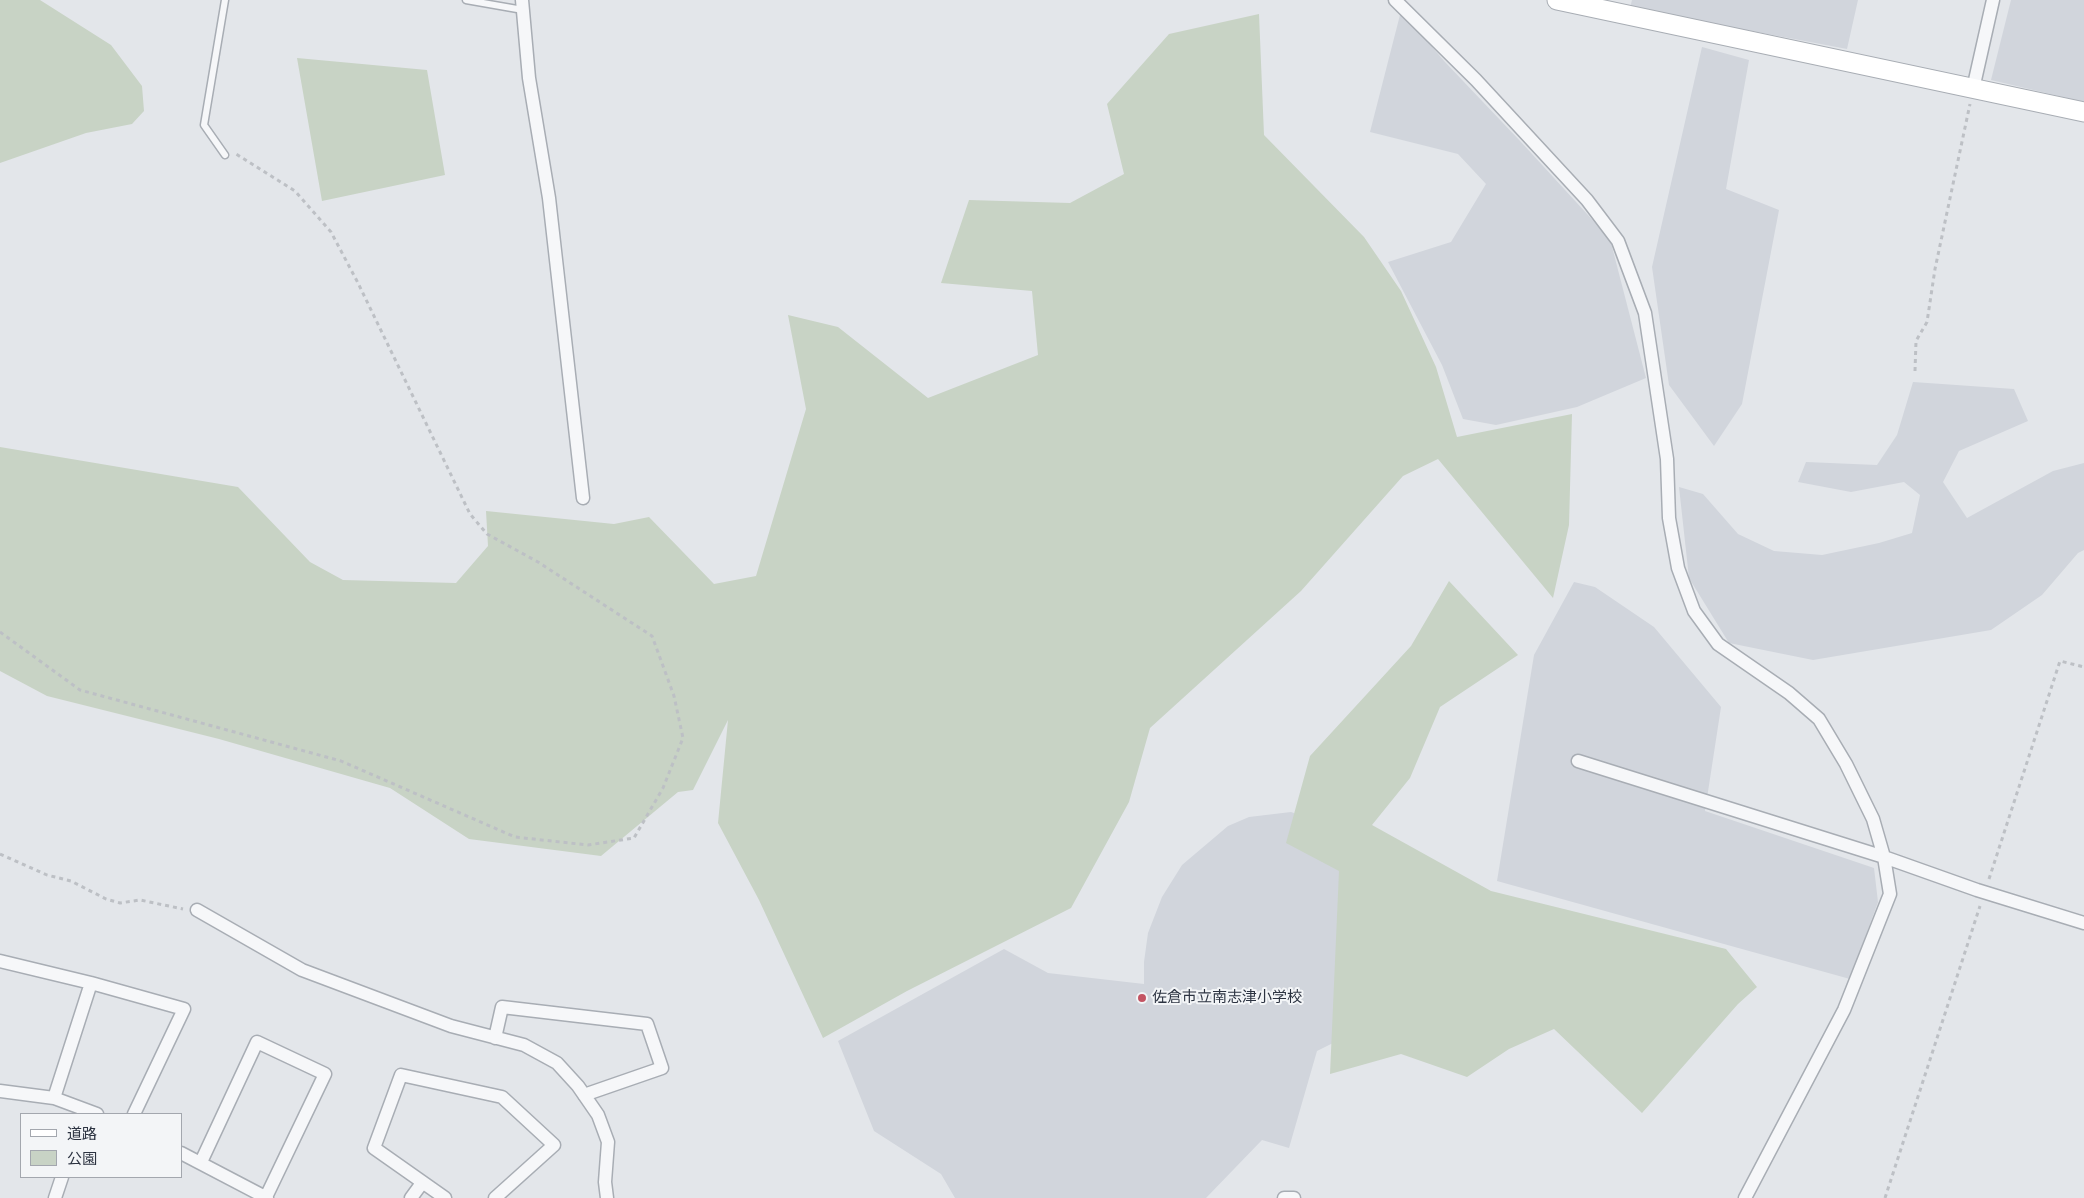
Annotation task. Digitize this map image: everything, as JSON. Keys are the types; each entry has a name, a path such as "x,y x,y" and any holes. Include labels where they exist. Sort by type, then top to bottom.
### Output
{"street":[{"path":"1395,0 1476,80 1587,200 1618,241 1645,313 1667,459 1669,518 1678,568 1694,611 1718,644 1788,693 1819,719 1846,764 1872,819 1884,857 1890,894 1844,1010 1745,1198"},
{"path":"1557,0 2084,112"},
{"path":"1974,89 1993,0"},
{"path":"522,5 529,78 549,198 583,498"},
{"path":"1578,762 1884,857 1985,892 2084,922"},
{"path":"198,910 302,970 451,1026 524,1045 557,1063 598,1115 608,1142 605,1182 607,1198"},
{"path":"0,961 91,983 184,1009 134,1113"},
{"path":"54,1098 91,983"},
{"path":"495,1038 502,1007 647,1024 662,1068 584,1095"},
{"path":"182,1153 267,1198 325,1074 257,1042 201,1162"},
{"path":"445,1198 374,1148 401,1075 502,1097 554,1145 495,1198"},
{"path":"0,1090 54,1098 81,1111"},
{"path":"55,1198 62,1178"},
{"path":"411,1198 422,1183"},
{"path":"1284,1198 1294,1198"}],"lane":[{"path":"225,0 204,125 225,155"},
{"path":"466,0 522,5"}],"path":[{"path":"1916,371 1916,341 1927,322 1935,269 1974,89"},
{"path":"0,632 80,690 341,761 515,837 588,845 634,838 664,788 683,738 674,696 652,636 538,562 487,534 470,514 331,232 295,191 214,140"},
{"path":"1885,1198 2060,661 2084,667"},
{"path":"0,854 46,874 71,881 106,899 120,902 140,900 198,910"}],"shaded area":[{"path":"1632,0 1858,0 1847,49 1630,8"},
{"path":"2011,0 2084,0 2084,102 1991,80"},
{"path":"1401,11 1445,62 1610,239 1646,378 1577,407 1496,425 1463,419 1442,365 1388,262 1451,242 1486,184 1458,154 1370,132"},
{"path":"1702,47 1749,60 1726,189 1779,210 1742,404 1714,446 1669,385 1652,267"},
{"path":"1913,382 2014,389 2028,421 1959,451 1943,482 1967,518 2053,471 2084,463 2084,550 2078,553 2042,595 1991,630 1813,660 1729,643 1689,578 1679,487 1703,494 1738,534 1774,551 1822,555 1879,543 1912,533 1920,495 1904,482 1851,492 1798,482 1806,462 1877,465 1897,435"},
{"path":"1574,582 1595,587 1654,627 1721,707 1705,811 1874,868 1878,902 1850,979 1497,881 1534,655"},
{"name":"佐倉市立南志津小学校","path":"1291,812 1330,825 1353,861 1343,1038 1317,1051 1289,1148 1262,1140 1206,1198 955,1198 941,1174 874,1131 838,1041 1004,949 1048,973 1144,984 1144,962 1148,933 1162,897 1182,865 1228,826 1249,817"}],"green space":[{"path":"0,0 40,0 111,45 142,86 144,111 132,124 86,133 0,163"},
{"path":"1259,14 1264,135 1364,237 1401,291 1436,367 1457,437 1572,414 1569,525 1553,598 1438,459 1403,476 1301,591 1150,728 1129,802 1071,908 907,991 823,1038 759,900 718,823 728,720 693,790 678,792 601,856 469,839 390,788 219,739 47,696 0,671 0,447 238,487 310,562 343,580 456,583 488,546 486,511 614,524 649,517 714,584 756,576 806,409 788,315 838,327 928,398 1038,355 1032,291 941,283 969,200 1070,203 1124,174 1107,104 1169,34"},
{"path":"297,58 427,70 445,175 322,201"},
{"path":"1449,581 1518,655 1440,707 1410,778 1372,825 1491,891 1726,949 1757,987 1738,1004 1642,1113 1554,1029 1509,1049 1467,1077 1401,1054 1330,1074 1339,871 1286,843 1310,756 1411,646"}],"place":[{"name":"佐倉市立南志津小学校","path":"1142,998"}]}
